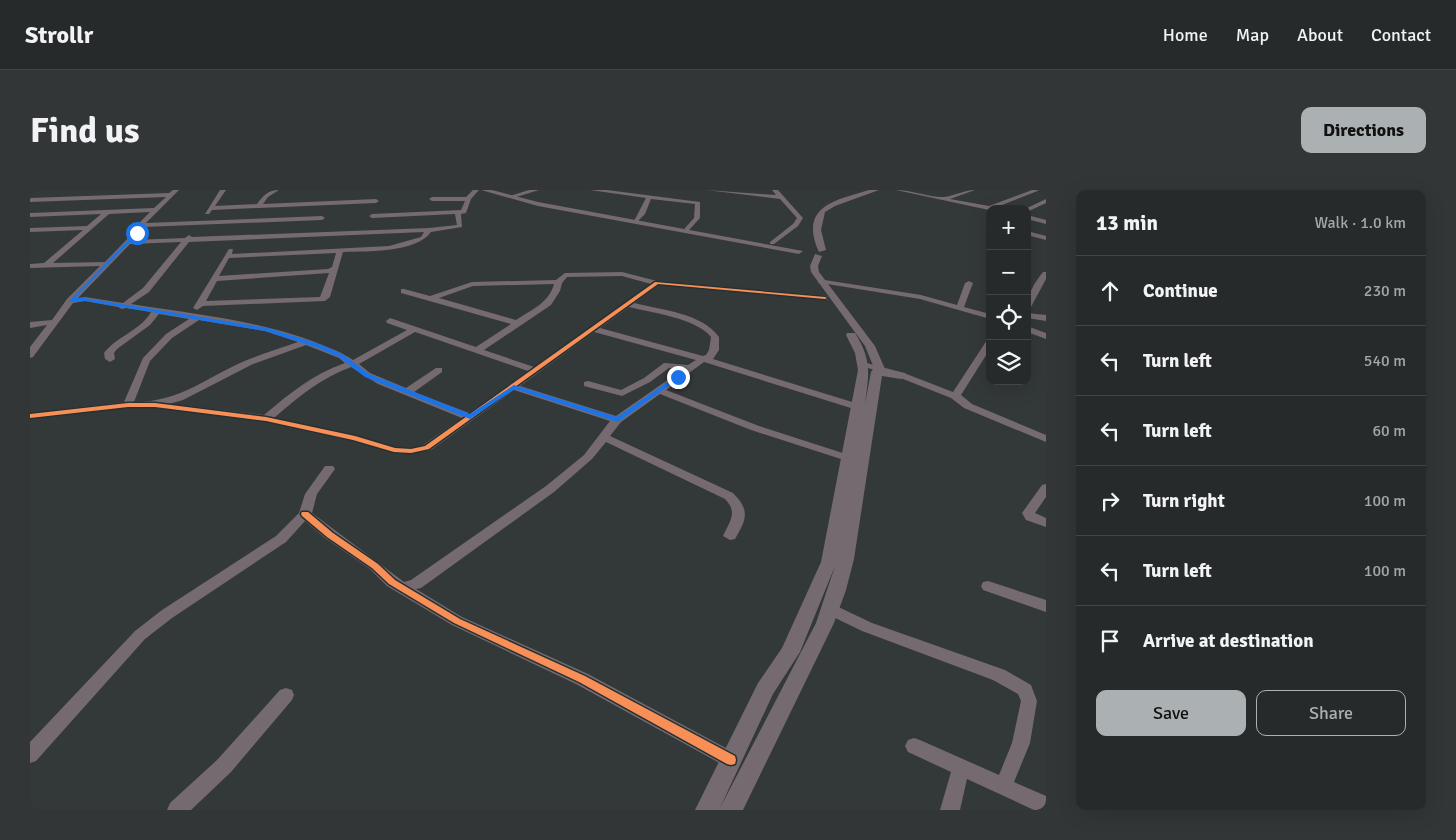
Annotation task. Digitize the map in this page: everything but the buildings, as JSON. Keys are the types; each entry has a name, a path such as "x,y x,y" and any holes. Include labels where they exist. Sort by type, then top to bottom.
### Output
{"main road":[{"path":"484,190 546,206 809,248"},
{"path":"492,190 513,196 636,220 809,248"},
{"path":"732,810 830,609 846,559 883,371 872,348 807,271 813,210 828,202 866,190"},
{"path":"809,248 817,230 822,211 832,204 876,190"},
{"path":"821,287 859,348 883,371"},
{"path":"708,810 765,689 790,652 829,562 843,496 858,407 883,371"}],"street":[{"path":"122,307 146,290 200,224 223,190"},
{"path":"259,206 266,196 276,190"},
{"path":"372,216 466,210 468,199 476,190"},
{"path":"513,196 536,190"},
{"path":"593,190 698,203 697,218 687,229"},
{"path":"709,190 782,197"},
{"path":"772,243 800,220 798,214 774,190"},
{"path":"899,190 989,208 1038,190 1046,192"},
{"path":"943,199 972,190"},
{"path":"367,232 378,191"},
{"path":"30,200 174,193"},
{"path":"30,355 38,339 64,311 70,300 137,233 140,225 174,193"},
{"path":"636,220 642,214 649,197"},
{"path":"432,199 468,199"},
{"path":"210,208 376,201"},
{"path":"1031,208 1046,201"},
{"path":"314,234 327,204"},
{"path":"30,215 156,210"},
{"path":"47,265 107,212"},
{"path":"128,242 429,230 460,226 458,212"},
{"path":"140,225 322,218"},
{"path":"1031,218 1046,222"},
{"path":"30,230 90,228"},
{"path":"228,256 340,252 389,248 422,238 429,230"},
{"path":"1031,234 1046,238"},
{"path":"187,315 201,304 214,278 240,237"},
{"path":"201,304 326,297 340,252"},
{"path":"30,266 105,264"},
{"path":"214,278 329,271 336,268"},
{"path":"477,350 548,304 556,292 558,282 564,275 615,274 657,283 821,287 902,293 986,316"},
{"path":"1031,299 1040,281 1046,274"},
{"path":"432,298 472,284 558,282"},
{"path":"30,416 128,405 155,405 266,419 355,438 381,448 411,451 427,448 657,283"},
{"path":"960,308 969,283"},
{"path":"404,291 518,322"},
{"path":"70,300 85,299 122,307 187,315 266,329 342,356 367,375 470,417"},
{"path":"403,588 424,579 550,489 588,457 618,420 690,368 710,356 714,350 715,337 709,329 685,318 626,304"},
{"path":"110,359 109,353 115,345 142,327 156,311"},
{"path":"1031,316 1046,318"},
{"path":"128,405 146,360 169,336 198,317"},
{"path":"390,321 535,370"},
{"path":"30,324 53,322"},
{"path":"593,329 704,359 858,407"},
{"path":"266,419 301,389 334,370 363,360 413,330"},
{"path":"1031,330 1046,336"},
{"path":"155,405 179,398 250,362 307,342"},
{"path":"955,396 986,348"},
{"path":"588,384 622,393 647,380 668,365 690,368"},
{"path":"407,392 439,370"},
{"path":"883,371 955,396 968,406 1046,439"},
{"path":"647,380 663,389 755,428 848,458"},
{"path":"514,386 618,420"},
{"path":"604,437 729,496 738,505 740,514 730,536"},
{"path":"30,755 140,635 167,614 281,539 306,514 311,494 329,469"},
{"path":"1046,488 1028,513 1031,517 1046,524"},
{"path":"306,514 330,535 403,588 457,620 582,679 731,760"},
{"path":"988,586 1046,606"},
{"path":"830,609 866,627 999,675 1025,690 1029,701 1021,743 1004,785"},
{"path":"178,810 224,766 286,695"},
{"path":"914,746 1004,785 1046,806"},
{"path":"950,810 961,768"}],"cycle path":[{"path":"30,416 128,405 155,405 266,419 355,438 394,450 411,451 427,448 657,283 825,298"},
{"path":"305,514 330,535 375,566 392,582 457,621 582,679 731,760"}],"route":[{"path":"137,233 70,300 85,299 122,307 198,317 266,329 298,338 342,356 367,375 381,382 470,417 514,386 618,420 678,377"}]}
